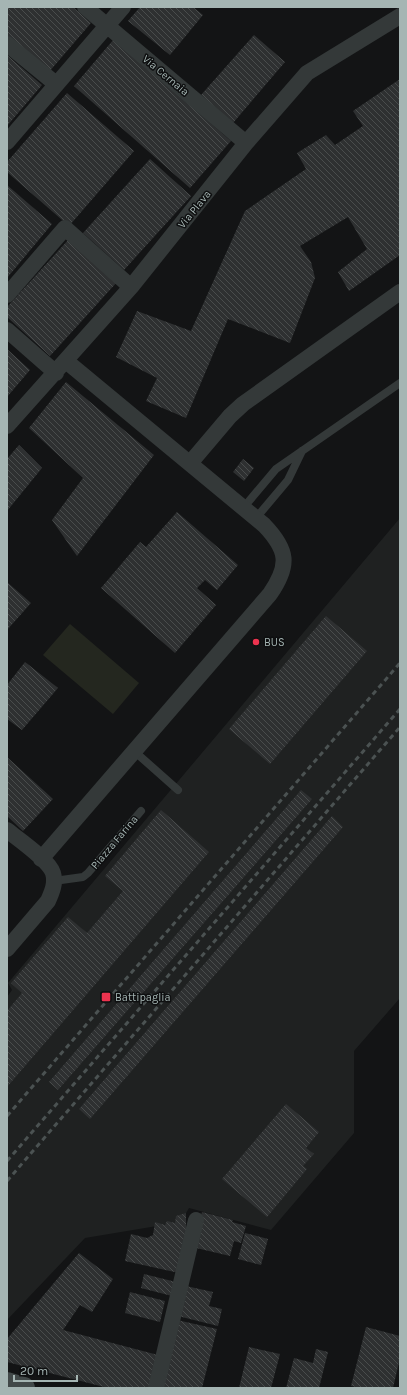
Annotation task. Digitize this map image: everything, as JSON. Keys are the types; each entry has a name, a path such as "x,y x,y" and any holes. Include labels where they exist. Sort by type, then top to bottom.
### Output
{"main road":[{"path":"7,1384 24,1388"}],"street":[{"name":"Via Cernaia","path":"85,7 246,143"},
{"path":"7,142 123,7"},
{"name":"Via Plava","path":"7,426 56,373 131,287 246,143 307,73 400,16"},
{"path":"7,44 56,84"},
{"path":"7,295 65,228 131,287"},
{"path":"191,462 230,416 243,404 400,292"},
{"path":"7,330 56,373"},
{"path":"41,859 262,602 280,580 284,565 283,550 273,534 256,518 191,462 66,361"},
{"path":"7,830 52,870 54,881 52,893 48,901 7,950"},
{"path":"156,1388 196,1220"}],"lane":[{"path":"244,507 276,469 400,382"},
{"path":"256,518 288,480 302,452"},
{"path":"134,751 178,790"},
{"name":"Piazza Farina","path":"54,881 83,877 88,873 141,811"}],"shaded area":[{"path":"400,518 400,998 354,1051 354,1133 271,1230 189,1208 181,1222 85,1238 7,1320 7,997 12,990 8,983"},
{"path":"70,624 139,683 113,714 43,655"}],"building":[{"path":"7,7 73,7 91,23 49,72 7,36"},
{"path":"140,7 193,7 203,15 170,55 128,21"},
{"path":"254,35 285,62 233,123 201,95"},
{"path":"114,39 231,141 190,188 74,86"},
{"path":"7,55 42,85 7,126"},
{"path":"400,79 400,255 349,291 338,272 367,249 348,217 300,246 311,262 315,278 290,343 228,319 186,418 146,401 157,378 116,357 137,311 191,331 245,211 306,169 297,153 326,135 335,145 363,126 353,111"},
{"path":"67,93 134,151 69,226 7,172 7,162"},
{"path":"150,159 191,196 124,270 83,233"},
{"path":"7,185 52,224 7,278"},
{"path":"70,238 118,281 50,356 7,317 7,307"},
{"path":"7,349 30,370 7,397"},
{"path":"66,382 154,455 77,556 52,520 83,478 29,428"},
{"path":"19,445 42,468 7,511 7,459"},
{"path":"243,459 254,468 244,481 233,472"},
{"path":"177,512 238,565 217,590 205,580 197,588 216,605 175,653 101,588 140,542 146,547"},
{"path":"7,582 31,603 7,630"},
{"path":"326,616 367,651 270,764 229,729"},
{"path":"25,662 58,688 22,730 7,719 7,685"},
{"path":"7,757 53,799 23,831 7,816"},
{"path":"301,790 312,799 58,1090 49,1082"},
{"name":"Battipaglia","path":"161,810 209,852 7,1087 7,1011 22,993 11,983 68,917 87,933 123,891 105,876"},
{"path":"332,816 343,827 90,1119 79,1109"},
{"path":"286,1104 319,1132 306,1148 314,1154 303,1166 307,1169 267,1217 222,1179"},
{"path":"202,1212 233,1220 232,1222 246,1226 241,1243 234,1241 230,1256 192,1247"},
{"path":"186,1213 186,1243 179,1273 125,1261 131,1234 147,1238 153,1235 155,1222 165,1225 167,1221 175,1223 176,1216"},
{"path":"245,1233 268,1239 261,1265 238,1259"},
{"path":"79,1253 113,1279 92,1312 80,1305 63,1330 158,1355 150,1388 108,1388 7,1362 7,1339"},
{"path":"144,1274 176,1282 172,1296 141,1288"},
{"path":"186,1286 213,1292 209,1306 222,1309 218,1326 178,1316"},
{"path":"130,1292 165,1301 160,1322 125,1313"},
{"path":"177,1320 217,1329 202,1388 160,1388"},
{"path":"366,1327 400,1336 400,1358 393,1388 361,1388 351,1386"},
{"path":"249,1347 280,1354 271,1388 239,1388"},
{"path":"316,1349 328,1352 319,1388 286,1388 294,1358 313,1363"}],"railway":[{"path":"7,1116 400,663"},
{"path":"7,1161 400,709"},
{"path":"7,1181 400,727"}],"place":[{"name":"BUS","path":"256,642"},
{"name":"Battipaglia","path":"106,997"}]}
